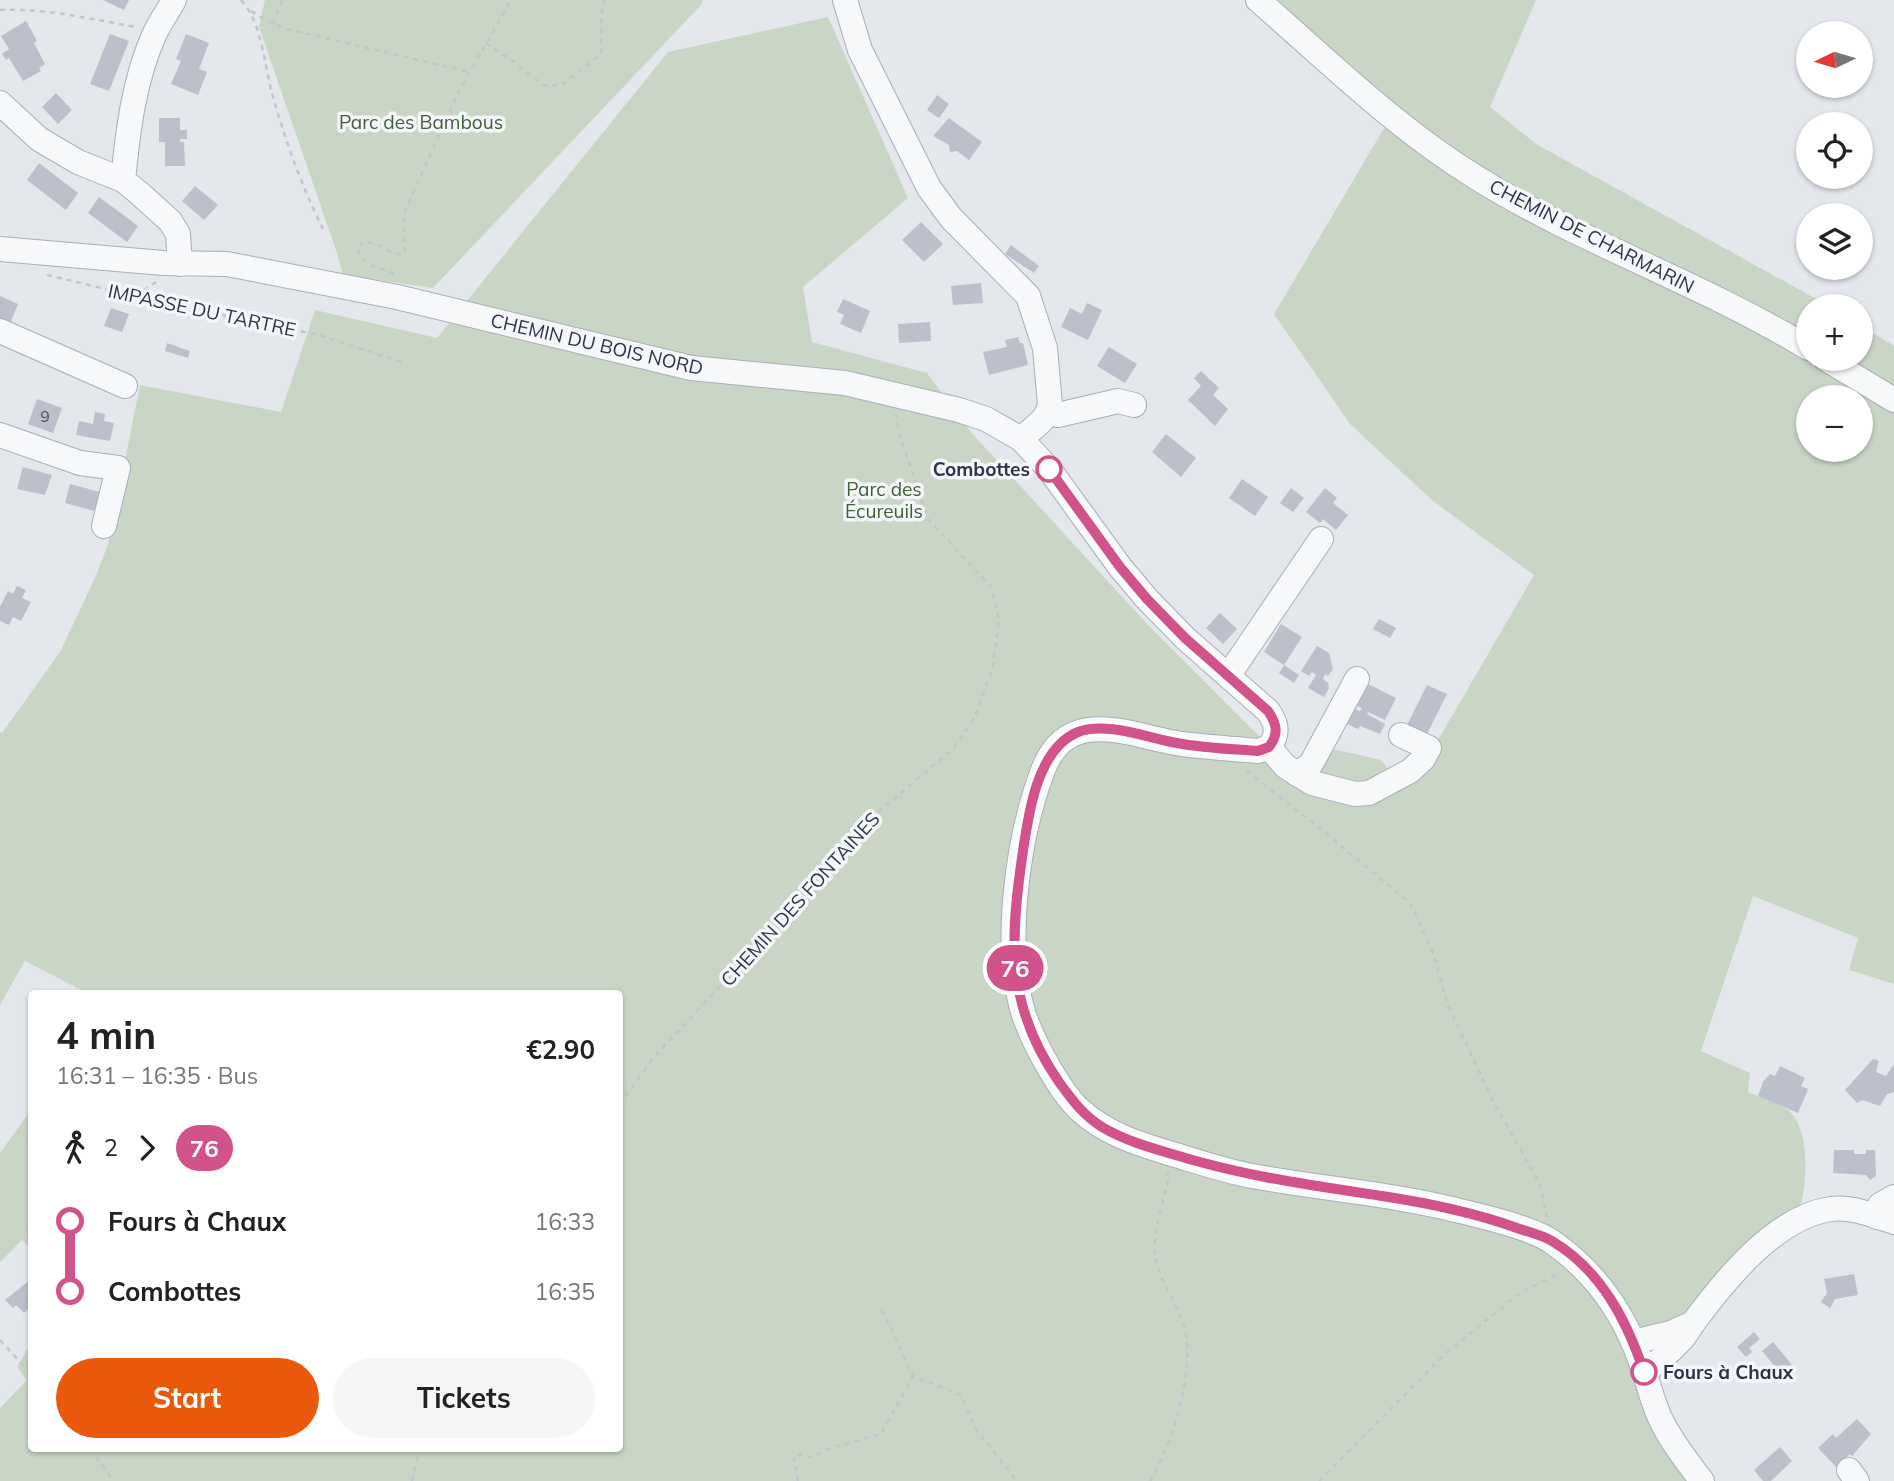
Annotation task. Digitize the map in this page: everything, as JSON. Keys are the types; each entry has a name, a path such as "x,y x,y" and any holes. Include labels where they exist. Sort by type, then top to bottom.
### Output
{"street":[{"path":"123,180 137,86 155,33 174,0"},
{"path":"845,0 860,50 929,188 951,218 1028,296 1045,348 1051,396 1049,413 1021,439"},
{"name":"CHEMIN DE CHARMARIN","path":"1258,0 1409,133 1477,178 1551,220 1770,325 1796,341"},
{"path":"0,103 39,139 78,162 123,180 170,222 178,234 180,264"},
{"name":"CHEMIN DU BOIS NORD","path":"0,250 180,264 227,264 397,297 691,368 845,383 986,419 1021,439 1049,469 1120,567 1147,599 1185,638 1268,711 1275,721 1276,733 1264,749"},
{"path":"0,331 125,386"},
{"path":"1846,371 1894,400"},
{"path":"1049,413 1058,415 1118,401 1134,405"},
{"path":"0,435 80,463 118,468 104,526"},
{"path":"1228,676 1321,538"},
{"path":"1297,774 1311,764 1357,679"},
{"path":"1401,735 1429,748 1423,759 1410,771 1369,793 1354,794 1325,788 1297,774 1264,749 1180,744 1122,730 1080,731 1062,741 1048,756 1038,784 1026,827 1015,908 1013,958 1017,985 1030,1032 1050,1069 1077,1108 1102,1126 1134,1143 1252,1176 1430,1203 1493,1220 1552,1241 1599,1282 1623,1318 1661,1422 1683,1458 1702,1481"},
{"path":"1885,1219 1880,1205 1894,1197"},
{"path":"1644,1372 1683,1338 1759,1247 1784,1228 1808,1215 1832,1209 1852,1209 1885,1219"},
{"path":"1633,1342 1671,1333 1693,1323"}],"path":[{"path":"241,0 251,11 273,24 469,72"},
{"path":"273,24 282,0"},
{"path":"397,297 400,282 397,276 364,262 358,247 363,242 371,241 390,253 401,255 405,251 404,213 459,90 511,0"},
{"path":"486,43 543,85 563,84 601,54 602,5 605,0"},
{"path":"0,10 31,9 54,12 142,28 155,33"},
{"path":"251,11 272,95 307,198 323,229"},
{"name":"IMPASSE DU TARTRE","path":"43,274 319,335 404,363"},
{"name":"CHEMIN DES FONTAINES","path":"623,1100 653,1058 808,892 859,828 952,750 974,719 992,670 999,621 992,588 928,519 899,433 895,403 897,395"},
{"path":"1226,748 1260,783 1312,821 1409,903 1434,955 1447,1003 1493,1101 1540,1184 1552,1241"},
{"path":"1150,1481 1171,1441 1187,1373 1185,1331 1156,1261 1156,1239 1168,1180 1166,1165 1153,1149"},
{"path":"1319,1481 1445,1354 1521,1292 1581,1264"},
{"path":"883,1310 913,1376 961,1395 975,1428 1017,1481"},
{"path":"0,1340 28,1371"},
{"path":"798,1481 795,1454 812,1457 831,1448 881,1434 913,1376"},
{"path":"92,1452 114,1481"},
{"path":"412,1481 418,1452"}],"green space":[{"name":"Parc des Bambous","path":"265,0 703,0 433,288 343,275 259,27"},
{"name":"Parc des Écureuils","path":"1271,0 1536,0 1490,107 1536,144 1807,294 1796,294 1796,371 1873,371 1873,333 1894,346 1894,984 1849,970 1858,938 1753,896 1701,1051 1750,1073 1748,1092 1784,1107 1793,1115 1803,1140 1804,1184 1800,1209 1660,1375 1663,1402 1669,1417 1712,1481 0,1481 0,1408 27,1380 17,1367 28,1348 28,1452 623,1452 623,990 81,990 25,961 0,1005 0,732 2,733 60,652 95,578 108,545 140,385 281,412 315,310 437,338 668,52 828,17 908,198 803,287 812,342 927,373 970,431 1147,624 1286,763 1328,748 1381,760 1398,782 1427,759 1534,575 1433,501 1350,424 1274,314 1386,125"},
{"path":"28,1114 28,1246 22,1240 0,1262 0,1153"}],"building":[{"path":"103,0 129,0 124,10"},
{"path":"26,21 45,64 39,68 41,71 23,81 9,58 6,60 2,54 9,49 1,36"},
{"path":"110,34 129,41 109,91 90,84"},
{"path":"186,34 209,43 199,69 207,72 198,95 171,84 181,61 176,59"},
{"path":"56,93 72,110 58,124 42,107"},
{"path":"937,95 949,104 939,118 927,110"},
{"path":"159,118 180,118 180,130 187,130 187,139 180,139 180,142 184,142 185,166 165,166 165,142 159,142"},
{"path":"949,118 982,142 969,160 957,151 950,152 949,145 933,136"},
{"path":"39,163 78,193 66,210 27,180"},
{"path":"195,186 218,205 204,220 182,201"},
{"path":"99,197 138,226 127,242 88,213"},
{"path":"921,222 943,244 924,262 902,240"},
{"path":"1011,245 1039,266 1034,273 1005,254"},
{"path":"981,283 983,303 953,305 951,286"},
{"path":"0,296 18,304 8,329 0,325"},
{"path":"843,299 870,311 861,333 840,324 844,315 837,312"},
{"path":"1087,303 1102,310 1088,340 1061,327 1070,308 1082,314"},
{"path":"111,308 129,314 122,332 104,326"},
{"path":"930,322 931,341 899,343 898,324"},
{"path":"1018,337 1020,343 1023,343 1028,365 989,375 983,352 1007,347 1005,340"},
{"path":"167,343 190,351 188,358 165,351"},
{"path":"1109,347 1137,364 1125,383 1097,366"},
{"path":"1201,371 1219,388 1213,395 1228,409 1215,426 1188,400 1201,386 1194,378"},
{"path":"37,399 62,408 53,433 28,424"},
{"path":"95,412 105,414 104,421 114,423 110,441 76,435 79,421 93,424"},
{"path":"1166,434 1196,458 1181,477 1152,452"},
{"path":"23,467 52,475 45,495 17,489"},
{"path":"1242,479 1268,497 1255,516 1229,498"},
{"path":"70,484 100,492 94,511 65,503"},
{"path":"1291,488 1304,498 1293,512 1280,503"},
{"path":"1325,488 1337,498 1333,503 1348,515 1336,530 1323,519 1320,523 1306,512"},
{"path":"17,586 26,590 22,598 31,602 21,621 13,617 9,625 0,621 0,607 8,591 13,594"},
{"path":"1220,613 1237,629 1223,644 1206,628"},
{"path":"1379,619 1396,628 1390,638 1373,629"},
{"path":"1281,624 1302,637 1284,665 1264,652"},
{"path":"1317,646 1329,653 1333,669 1328,676 1325,674 1323,679 1329,688 1324,697 1308,688 1316,675 1312,672 1309,676 1301,671"},
{"path":"1284,665 1299,675 1294,683 1279,673"},
{"path":"1364,682 1396,698 1385,720 1368,712 1367,714 1385,724 1380,734 1347,724 1355,709 1360,711 1362,708 1353,704"},
{"path":"1427,685 1447,694 1426,736 1406,727"},
{"path":"1873,1059 1879,1061 1876,1072 1886,1076 1894,1064 1894,1092 1887,1094 1880,1106 1862,1100 1857,1103 1845,1090"},
{"path":"1780,1066 1805,1078 1801,1086 1808,1089 1798,1113 1758,1096 1763,1082 1770,1074 1775,1076"},
{"path":"1834,1150 1854,1150 1854,1154 1866,1154 1866,1150 1875,1150 1876,1176 1870,1180 1866,1175 1833,1173"},
{"path":"1854,1274 1858,1295 1835,1299 1830,1308 1821,1302 1827,1293 1824,1279"},
{"path":"28,1282 28,1310 24,1313 5,1300"},
{"path":"1754,1332 1760,1339 1749,1348 1752,1352 1746,1357 1737,1347"},
{"path":"1773,1342 1792,1365 1781,1374 1762,1351"},
{"path":"1857,1419 1871,1434 1852,1456 1850,1454 1836,1467 1818,1448 1833,1434 1836,1438"},
{"path":"1780,1447 1792,1461 1771,1481 1763,1481 1754,1470"}],"bus line":[{"name":"76","path":"1049,469 1120,567 1147,599 1185,638 1268,711 1275,721 1276,733 1269,747 1258,751 1180,744 1122,730 1095,729 1080,731 1062,741 1048,756 1026,827 1015,908 1013,958 1022,1009 1030,1032 1050,1069 1077,1108 1102,1126 1134,1143 1252,1176 1430,1203 1493,1220 1552,1241 1599,1282 1623,1318 1644,1372"}],"place":[{"name":"Combottes","path":"1049,469"},
{"name":"Fours à Chaux","path":"1644,1372"}]}
